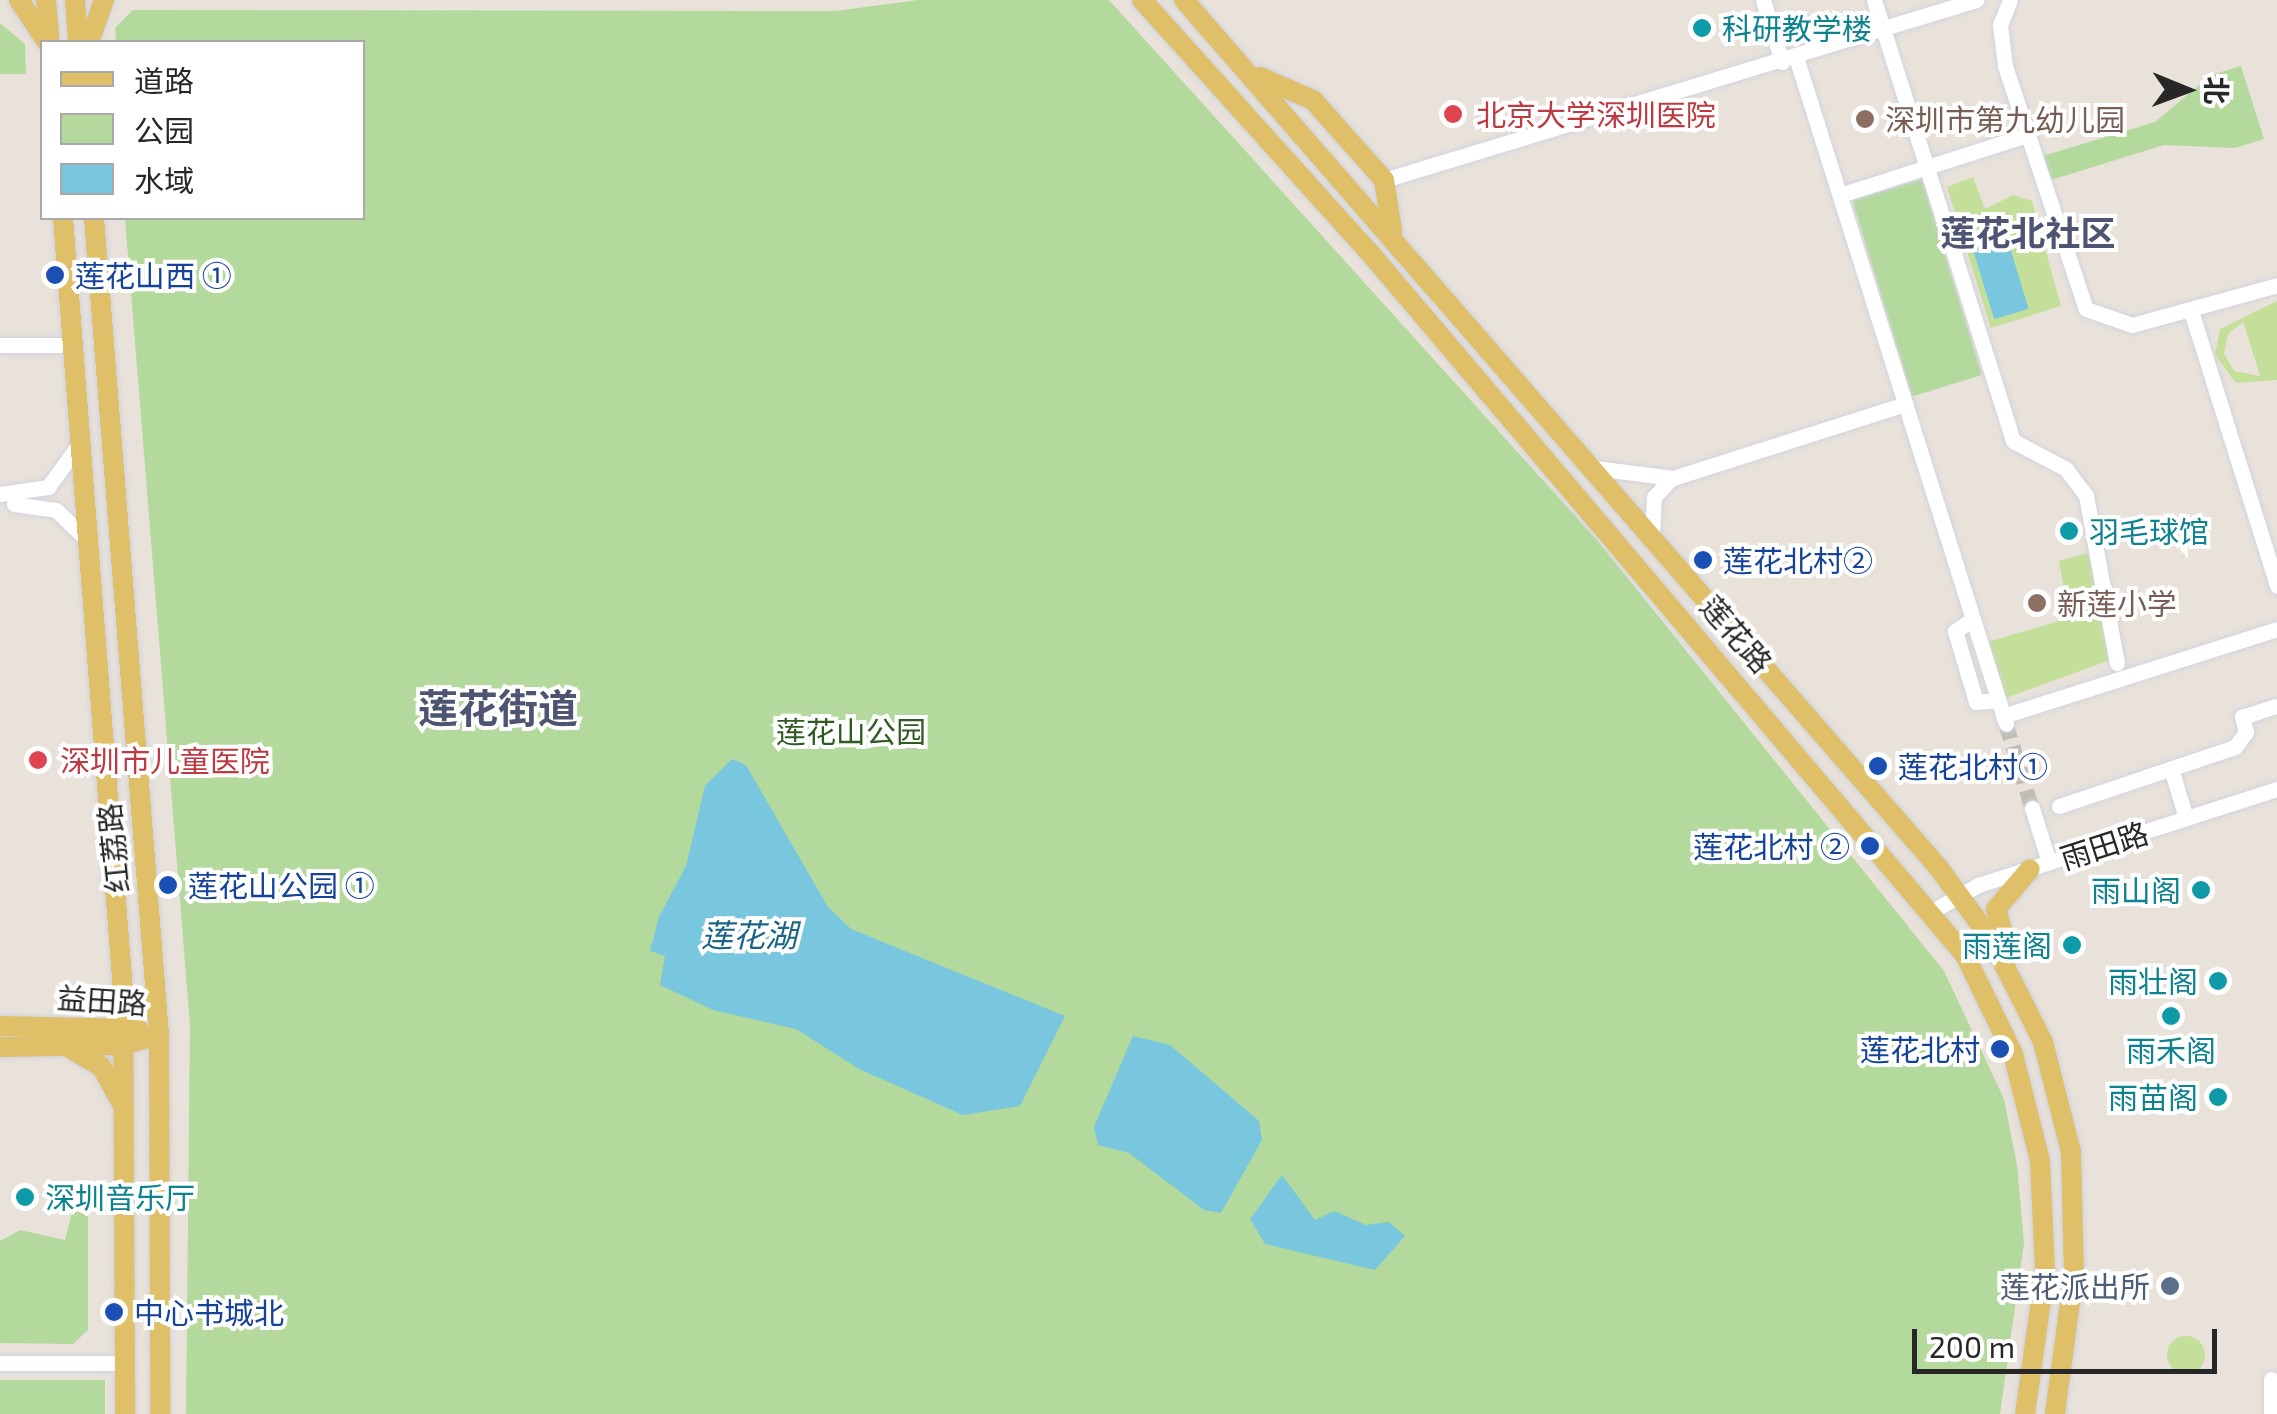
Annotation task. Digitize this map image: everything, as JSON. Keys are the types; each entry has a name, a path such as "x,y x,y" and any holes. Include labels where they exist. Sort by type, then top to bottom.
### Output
{"main road":[{"path":"19,0 47,40"},
{"path":"46,0 48,40"},
{"path":"75,0 78,40"},
{"path":"90,40 104,0"},
{"name":"莲花路","path":"1142,0 1934,910 1998,1016 2036,1134 2045,1272 2025,1414"},
{"name":"莲花路","path":"1184,0 1392,232 1961,895 2012,975 2053,1070 2074,1172 2074,1273 2055,1414"},
{"path":"1252,74 1313,100 1384,180 1392,232"},
{"name":"红荔路","path":"63,220 124,1036 124,1414"},
{"name":"红荔路","path":"94,220 159,1034 160,1414"},
{"path":"2012,975 1996,909 2040,866"},
{"name":"益田路","path":"0,1026 124,1036"},
{"name":"益田路","path":"0,1047 64,1046 159,1034"},
{"path":"64,1046 101,1066 124,1107"}],"street":[{"path":"1763,0 1840,195 2002,713 2277,628"},
{"path":"1874,0 2013,441 2066,469 2086,496 2117,663"},
{"path":"1384,180 1976,0"},
{"path":"2010,0 2000,44 2086,309 2132,326 2277,285"},
{"path":"1840,195 2027,135"},
{"path":"2191,312 2277,586"},
{"path":"0,345 73,345"},
{"path":"1652,534 1656,493 1673,478 1906,404"},
{"path":"0,494 56,483 80,441"},
{"path":"1595,468 1673,478"},
{"path":"0,504 56,510 87,540"},
{"path":"2060,806 2172,772 2240,744 2242,716 2274,706"},
{"path":"2172,772 2186,818"},
{"name":"雨田路","path":"1934,910 1961,895 2040,866 2277,789"},
{"path":"2032,808 2040,866"},
{"path":"0,1363 111,1363"},
{"path":"2270,1379 2271,1414"}],"green space":[{"name":"莲花山公园","path":"918,0 1109,0 1597,540 1944,971 2004,1099 2017,1165 2024,1243 2000,1414 186,1414 190,1025 125,220 365,220 365,40 116,40 115,28 133,10 835,11"},
{"path":"0,23 25,44 26,74 0,74"},
{"path":"2241,66 2264,139 2235,148 2164,145 2051,180 2043,156 2155,122 2211,75"},
{"path":"1973,177 1985,209 2013,195 2032,201 2061,306 1991,328 1947,187"},
{"path":"1922,179 1982,375 1912,396 1852,200"},
{"path":"2277,301 2277,380 2236,383 2215,355 2220,329","holes":["2243,322 2260,375 2234,371 2224,354 2228,334"]},
{"path":"2088,553 2110,660 2006,698 1988,642 2069,618 2059,561"},
{"path":"80,1183 88,1184 88,1330 73,1344 0,1343 0,1241 20,1230 65,1240"},
{"path":"2186,1336 2199,1342 2205,1355 2199,1368 2186,1374 2173,1368 2167,1355 2173,1342"},
{"path":"0,1380 105,1380 105,1414 0,1414"}],"water":[{"path":"2007,238 2029,309 1994,319 1973,249"},
{"name":"莲花湖","path":"732,759 746,765 828,907 851,929 1065,1016 1020,1106 963,1115 859,1069 796,1029 713,1010 660,985 665,956 650,951 659,917 686,866 705,786"},
{"path":"1133,1036 1170,1045 1259,1121 1262,1140 1221,1213 1204,1210 1129,1153 1098,1145 1094,1127"},
{"path":"1282,1175 1315,1220 1334,1211 1366,1225 1389,1222 1405,1236 1375,1270 1265,1244 1250,1219"}],"tunnel":[{"path":"2006,724 2032,808"}],"place":[{"name":"科研教学楼","path":"1702,28"},
{"name":"北京大学深圳医院","path":"1453,114"},
{"name":"深圳市第九幼儿园","path":"1865,119"},
{"name":"莲花山西 ①","path":"55,275"},
{"name":"羽毛球馆","path":"2069,531"},
{"name":"莲花北村②","path":"1703,560"},
{"name":"新莲小学","path":"2037,603"},
{"name":"深圳市儿童医院","path":"38,760"},
{"name":"莲花北村①","path":"1878,766"},
{"name":"莲花北村 ②","path":"1870,846"},
{"name":"莲花山公园 ①","path":"168,885"},
{"name":"雨山阁","path":"2201,890"},
{"name":"雨莲阁","path":"2072,945"},
{"name":"雨壮阁","path":"2218,981"},
{"name":"雨禾阁","path":"2171,1016"},
{"name":"莲花北村","path":"2000,1049"},
{"name":"雨苗阁","path":"2218,1097"},
{"name":"深圳音乐厅","path":"25,1197"},
{"name":"莲花派出所","path":"2170,1286"},
{"name":"中心书城北","path":"114,1312"}],"district":[{"name":"莲花北社区","path":"2028,232"},
{"name":"莲花街道","path":"498,707"}]}
